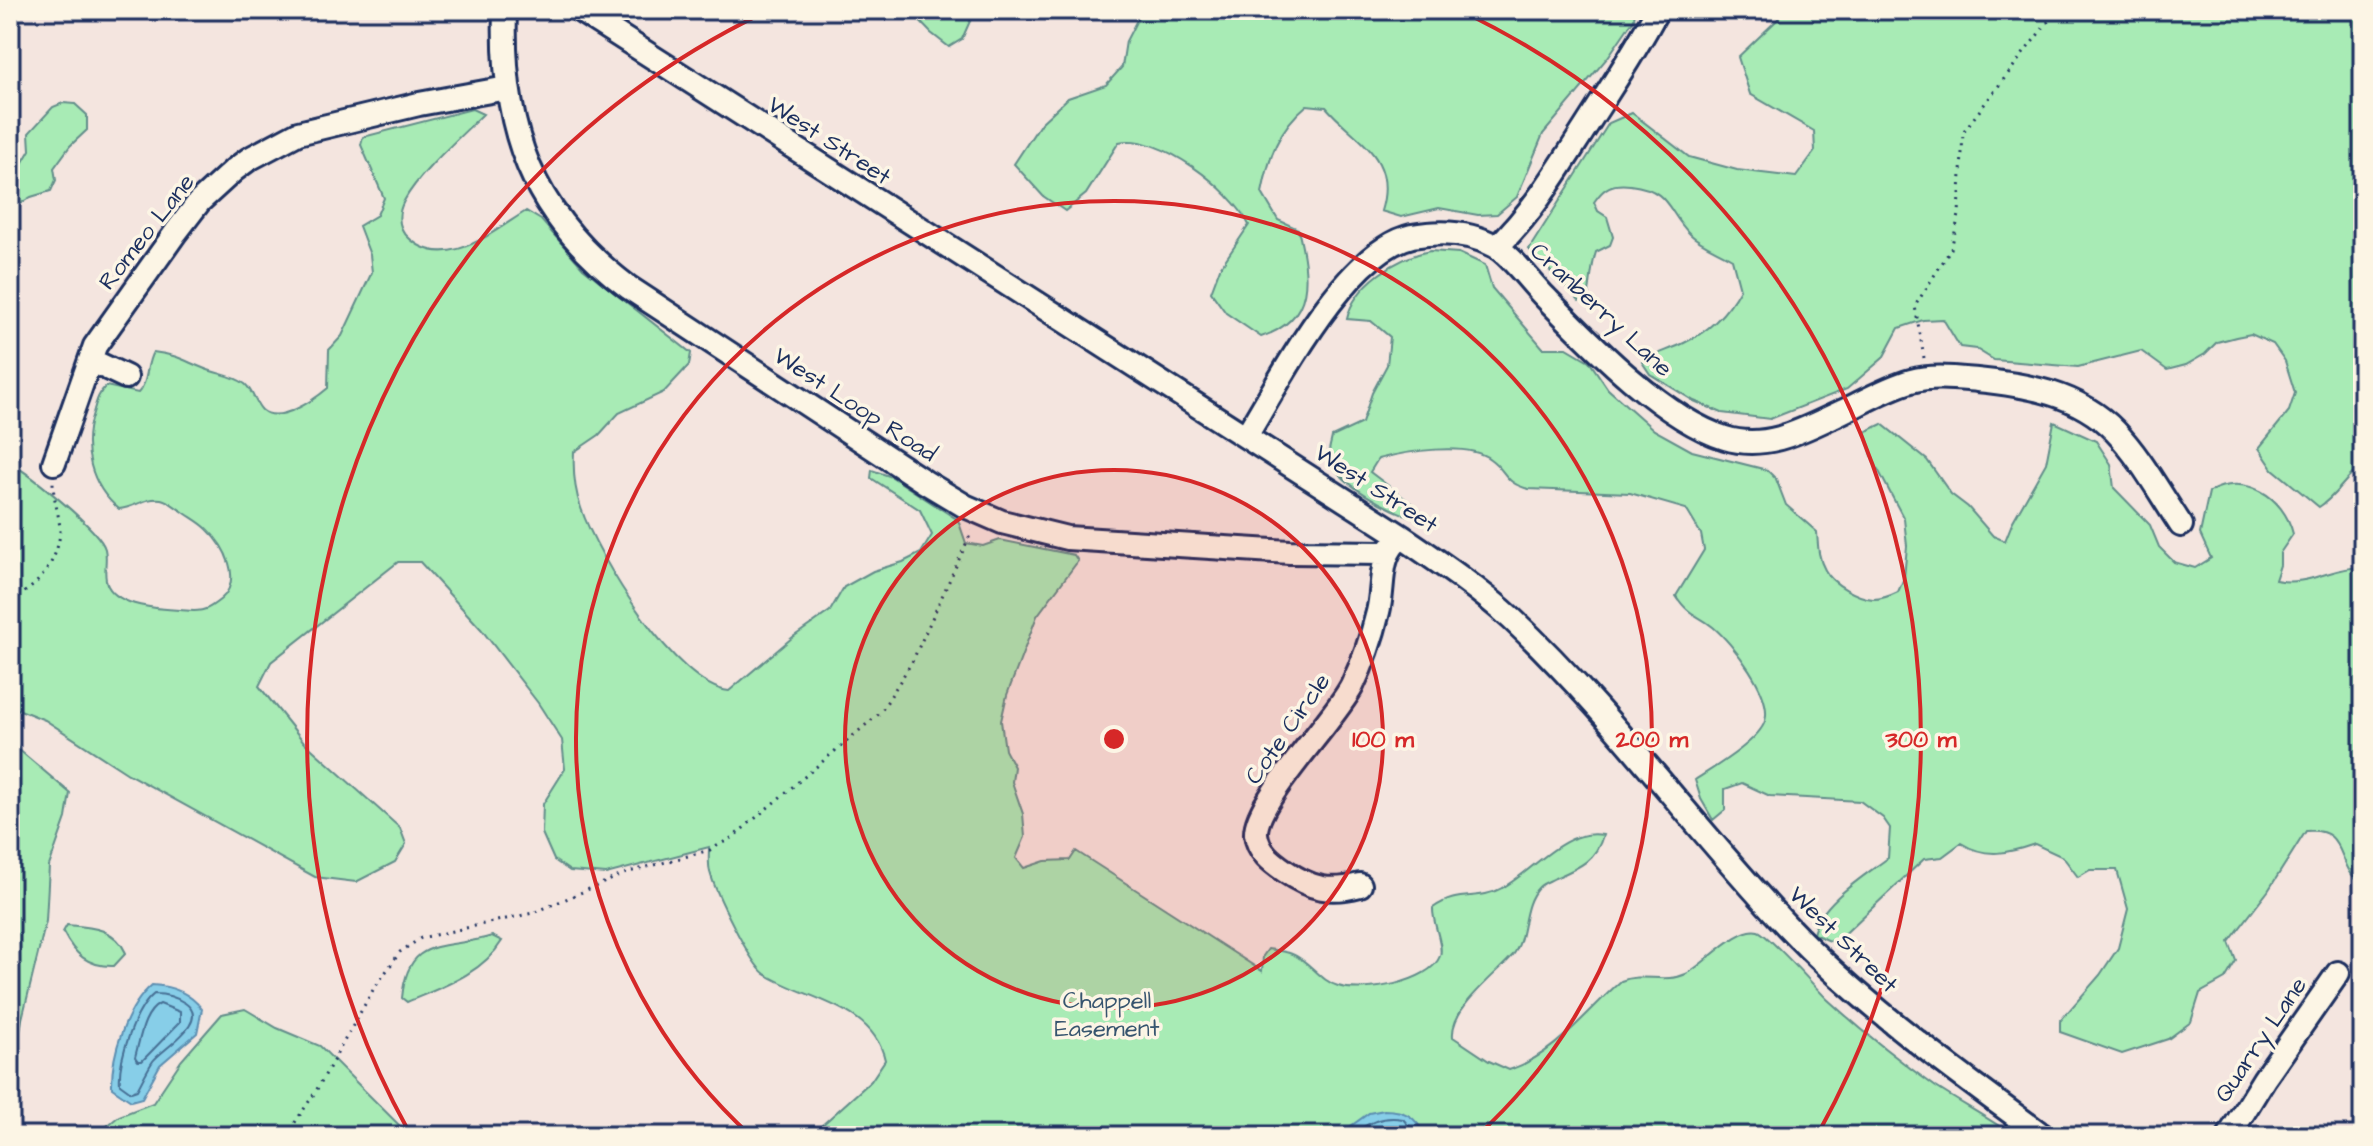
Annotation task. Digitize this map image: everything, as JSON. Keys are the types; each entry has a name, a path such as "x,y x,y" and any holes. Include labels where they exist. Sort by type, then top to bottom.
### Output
{"street":[{"name":"West Loop Road","path":"505,10 504,67 519,141 542,196 574,238 611,274 925,482 980,513 1025,529 1106,542 1290,552 1385,553"},
{"name":"West Street","path":"579,10 1246,436 1471,585 1550,655 1756,892 1846,984 1925,1048 2043,1136"},
{"path":"1497,247 1518,227 1541,197 1656,12"},
{"name":"Romeo Lane","path":"54,463 95,346 199,202 249,159 298,133 323,125 507,88"},
{"name":"Cranberry Lane","path":"1246,436 1338,291 1380,250 1413,236 1472,236 1497,247 1572,324 1662,403 1702,428 1727,439 1752,443 1783,437 1895,387 1928,378 2030,387 2079,404 2114,429 2181,525"},
{"path":"90,360 126,377"},
{"path":"1385,553 1401,536"},
{"name":"Cote Circle","path":"1360,885 1329,890 1290,874 1265,854 1256,829 1273,795 1352,686 1379,610 1385,553"},
{"name":"Quarry Lane","path":"2229,1136 2264,1079 2338,973"}],"path":[{"path":"1928,378 1915,306 1951,249 1959,215 1963,132 2057,10"},
{"path":"10,599 20,596 44,574 54,556 60,531 52,487 54,463"},
{"path":"286,1136 316,1091 373,990 400,952 421,938 533,913 629,872 710,850 733,837 880,713 900,684 980,513"}],"green space":[{"path":"909,10 975,10 962,39 949,47"},
{"path":"1142,10 1635,10 1634,19 1608,57 1543,134 1517,197 1497,214 1478,215 1439,208 1401,217 1381,211 1384,176 1371,151 1326,107 1307,105 1276,144 1262,193 1278,220 1298,229 1305,263 1304,294 1292,319 1261,337 1226,313 1211,292 1220,268 1249,225 1227,196 1193,167 1154,146 1119,142 1086,194 1065,211 1043,196 1014,164 1041,123 1068,98 1106,85 1122,67 1126,41"},
{"path":"1784,10 2363,10 2363,466 2319,507 2273,469 2259,448 2289,411 2295,393 2285,361 2273,344 2251,334 2217,342 2205,354 2186,365 2167,370 2141,351 2078,367 1994,360 1976,349 1960,347 1943,319 1923,320 1899,328 1883,358 1847,389 1770,419 1722,413 1694,401 1650,374 1642,362 1702,333 1729,306 1740,289 1732,259 1690,234 1661,196 1643,188 1624,185 1609,187 1594,202 1598,211 1607,217 1613,237 1610,245 1596,252 1588,299 1579,301 1529,249 1609,123 1632,113 1689,157 1737,170 1796,177 1815,151 1814,131 1750,94 1738,57"},
{"path":"63,103 75,104 87,115 87,130 54,168 56,180 51,191 31,197 10,210 10,184 30,150 29,133 53,107"},
{"name":"Chappell Easement","path":"472,109 483,114 411,190 401,210 401,227 420,246 451,251 483,238 526,211 541,220 583,268 691,353 689,365 664,392 619,413 599,435 574,452 574,473 579,501 590,529 621,586 663,644 708,684 729,691 793,637 830,611 844,587 873,571 921,553 932,535 920,510 871,478 872,470 892,477 958,520 966,543 983,546 1000,540 1074,555 1078,561 1037,616 1007,695 1001,721 1005,750 1014,767 1012,782 1023,814 1025,837 1016,858 1024,868 1045,861 1070,860 1076,851 1262,971 1263,956 1268,949 1280,951 1298,957 1338,986 1363,988 1410,979 1434,965 1441,951 1433,908 1442,902 1493,892 1514,881 1562,844 1588,835 1603,835 1591,857 1571,871 1542,884 1533,894 1517,948 1466,1004 1454,1026 1453,1037 1489,1061 1509,1070 1541,1054 1569,1032 1621,981 1678,977 1741,934 1758,931 1827,999 1880,1044 1936,1087 2014,1136 810,1136 871,1081 885,1060 878,1042 853,1015 781,983 759,968 734,926 713,881 709,847 606,874 570,871 554,860 542,833 543,804 565,769 562,740 538,703 481,629 420,562 398,562 271,662 259,686 304,742 400,828 406,844 395,862 356,882 315,877 128,774 45,720 10,706 10,463 63,503 100,540 106,554 106,582 114,594 135,604 173,610 202,610 218,602 227,591 231,573 220,544 207,529 161,499 119,509 101,489 91,466 88,440 99,395 106,386 138,393 144,384 153,352 177,357 241,381 262,410 269,414 287,413 322,393 328,388 329,350 342,336 372,272 370,255 359,226 377,215 384,198 361,145 363,137"},
{"path":"1430,251 1459,253 1485,265 1492,288 1543,348 1567,348 1589,361 1608,389 1654,430 1692,451 1767,470 1776,479 1786,505 1817,532 1820,556 1828,575 1860,596 1873,599 1889,596 1898,592 1904,578 1907,546 1904,519 1874,462 1865,432 1882,424 1927,460 1951,494 1968,507 1993,536 2005,541 2046,463 2054,422 2096,441 2111,464 2114,488 2150,525 2159,547 2174,562 2195,568 2211,558 2200,534 2209,492 2236,485 2261,491 2281,509 2293,534 2280,553 2275,580 2298,581 2363,567 2363,887 2350,872 2331,837 2317,831 2306,831 2268,891 2229,942 2236,961 2225,979 2200,993 2191,1022 2168,1039 2122,1054 2060,1032 2060,1021 2100,975 2118,948 2128,909 2117,870 2090,870 2078,877 2063,857 2035,844 1989,853 1961,843 1942,857 1924,859 1835,943 1813,934 1833,901 1888,858 1890,828 1883,818 1860,801 1770,796 1742,783 1725,789 1725,810 1713,820 1695,780 1754,737 1765,721 1766,710 1757,684 1740,657 1721,635 1689,611 1676,596 1704,550 1701,534 1686,509 1630,493 1528,489 1510,480 1490,459 1467,450 1419,451 1378,459 1370,472 1420,510 1416,518 1366,495 1333,466 1329,456 1332,437 1362,423 1372,393 1387,365 1390,337 1371,321 1347,319 1351,307 1358,295 1379,274 1404,259"},
{"path":"10,727 18,749 70,793 66,818 49,866 46,921 22,1019 10,1096"},
{"path":"67,925 102,930 116,938 126,953 114,966 89,961 77,953 67,940 63,932"},
{"path":"492,936 502,941 472,971 407,1002 402,998 412,963 420,954 444,945"},
{"path":"245,1009 277,1028 320,1046 410,1136 95,1136 119,1116 153,1103 181,1061 222,1014"}],"water":[{"path":"152,985 180,991 202,1009 197,1033 160,1065 142,1098 131,1101 112,1088 114,1061 128,1019"},
{"path":"1384,1110 1409,1116 1425,1136 1337,1136 1369,1113"}]}
